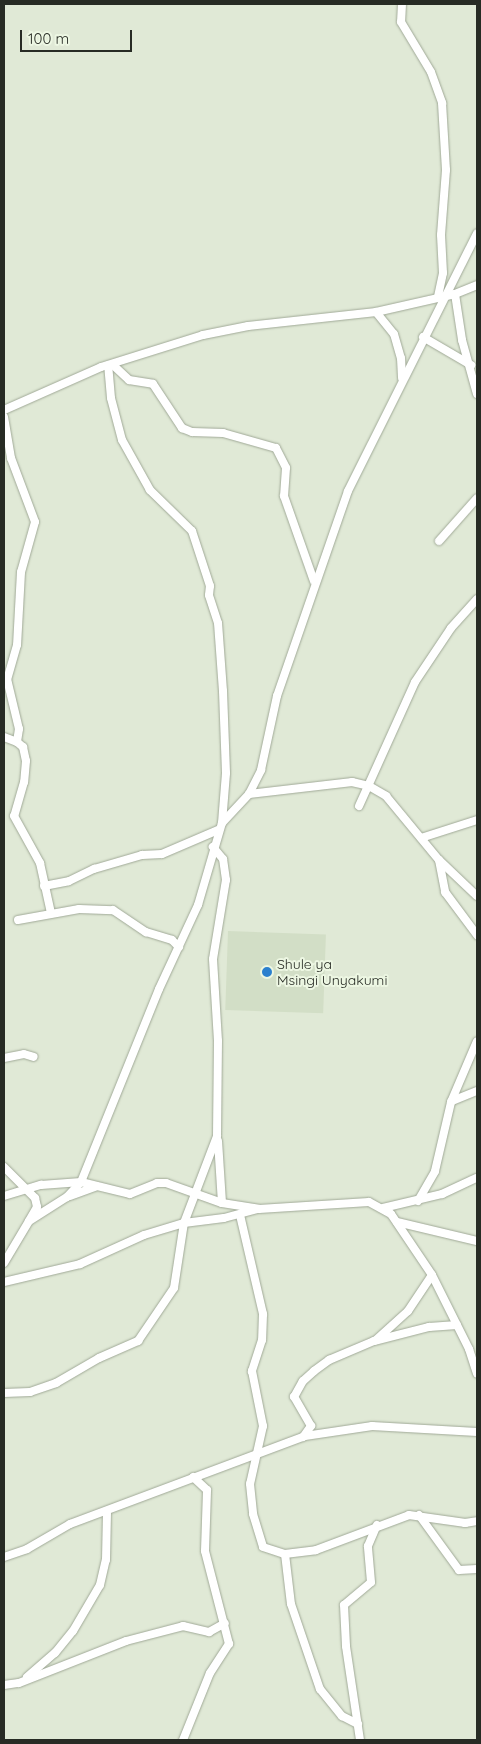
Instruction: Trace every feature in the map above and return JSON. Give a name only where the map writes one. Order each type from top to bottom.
[{"type":"street","points":[[402,4],[402,23],[432,72],[442,103],[446,170],[441,235],[444,273],[438,296]]},
{"type":"street","points":[[67,1197],[81,1182],[159,989],[198,905],[218,830],[248,794],[263,762],[272,713],[314,581],[348,491],[423,337],[452,295],[477,233]]},
{"type":"street","points":[[4,410],[110,365],[203,335],[248,326],[376,312],[438,296],[452,295],[477,285]]},
{"type":"street","points":[[452,295],[477,394]]},
{"type":"street","points":[[376,312],[387,322],[399,347],[402,379]]},
{"type":"street","points":[[423,337],[471,365]]},
{"type":"street","points":[[110,365],[129,380],[153,384],[182,428],[192,432],[223,433],[276,448],[286,468],[284,496],[314,581]]},
{"type":"street","points":[[110,365],[111,398],[122,440],[150,490],[192,531],[210,586],[209,594],[218,623],[224,691],[226,773],[222,823]]},
{"type":"street","points":[[4,417],[11,458],[35,522],[22,572],[16,645],[7,679],[18,729],[17,742]]},
{"type":"street","points":[[439,541],[477,498]]},
{"type":"street","points":[[358,806],[422,670],[459,617],[477,598]]},
{"type":"street","points":[[4,736],[23,747],[26,761],[24,782],[14,816],[38,858],[51,913]]},
{"type":"street","points":[[374,775],[386,796],[439,860],[477,896]]},
{"type":"street","points":[[248,794],[352,782],[368,786],[386,796]]},
{"type":"street","points":[[422,838],[477,820]]},
{"type":"street","points":[[44,886],[69,881],[94,868],[142,855],[154,856],[168,852],[218,830]]},
{"type":"street","points":[[213,847],[223,859],[226,880],[213,959],[218,1041],[217,1136],[222,1203]]},
{"type":"street","points":[[439,860],[445,892],[477,935]]},
{"type":"street","points":[[18,920],[79,909],[113,910],[146,932],[172,940],[179,947]]},
{"type":"street","points":[[418,1201],[435,1171],[451,1102],[477,1041]]},
{"type":"street","points":[[4,1058],[24,1054],[34,1057]]},
{"type":"street","points":[[451,1102],[477,1091]]},
{"type":"street","points":[[4,1392],[30,1392],[56,1383],[99,1358],[138,1341],[174,1288],[184,1223],[217,1136]]},
{"type":"street","points":[[4,1167],[36,1202],[29,1221],[4,1263]]},
{"type":"street","points":[[384,1208],[418,1201],[477,1178]]},
{"type":"street","points":[[4,1196],[41,1185],[81,1182],[94,1187],[130,1194],[157,1183],[166,1184],[222,1203],[259,1208],[336,1202],[369,1202],[384,1208],[397,1222],[432,1275],[457,1325],[477,1374]]},
{"type":"street","points":[[29,1221],[67,1197],[94,1187]]},
{"type":"street","points":[[4,1282],[80,1264],[144,1235],[184,1223],[240,1214],[259,1208]]},
{"type":"street","points":[[240,1214],[263,1314],[262,1340],[252,1371],[263,1426],[250,1484],[256,1528],[263,1547],[285,1554],[316,1550],[378,1524],[419,1515],[465,1523],[477,1521]]},
{"type":"street","points":[[397,1222],[477,1241]]},
{"type":"street","points":[[374,1341],[408,1310],[432,1275]]},
{"type":"street","points":[[303,1437],[311,1426],[295,1403],[299,1385],[329,1360],[374,1341],[429,1327],[457,1325]]},
{"type":"street","points":[[4,1557],[27,1549],[70,1524],[303,1437],[372,1426],[477,1432]]},
{"type":"street","points":[[183,1740],[210,1673],[229,1646],[225,1623],[205,1551],[207,1490],[193,1477]]},
{"type":"street","points":[[19,1683],[55,1653],[73,1631],[94,1595],[106,1560],[107,1511]]},
{"type":"street","points":[[419,1515],[459,1570],[477,1569]]},
{"type":"street","points":[[360,1740],[346,1646],[344,1605],[371,1582],[368,1546],[378,1524]]},
{"type":"street","points":[[285,1554],[291,1604],[320,1690],[338,1712],[358,1724]]},
{"type":"street","points":[[4,1685],[19,1683],[126,1642],[183,1626],[208,1632],[225,1623]]},
{"type":"shaded area","points":[[228,931],[326,934],[323,1013],[225,1010]]},
{"type":"place","name":"Shule ya Msingi Unyakumi","points":[[267,972]]}]
